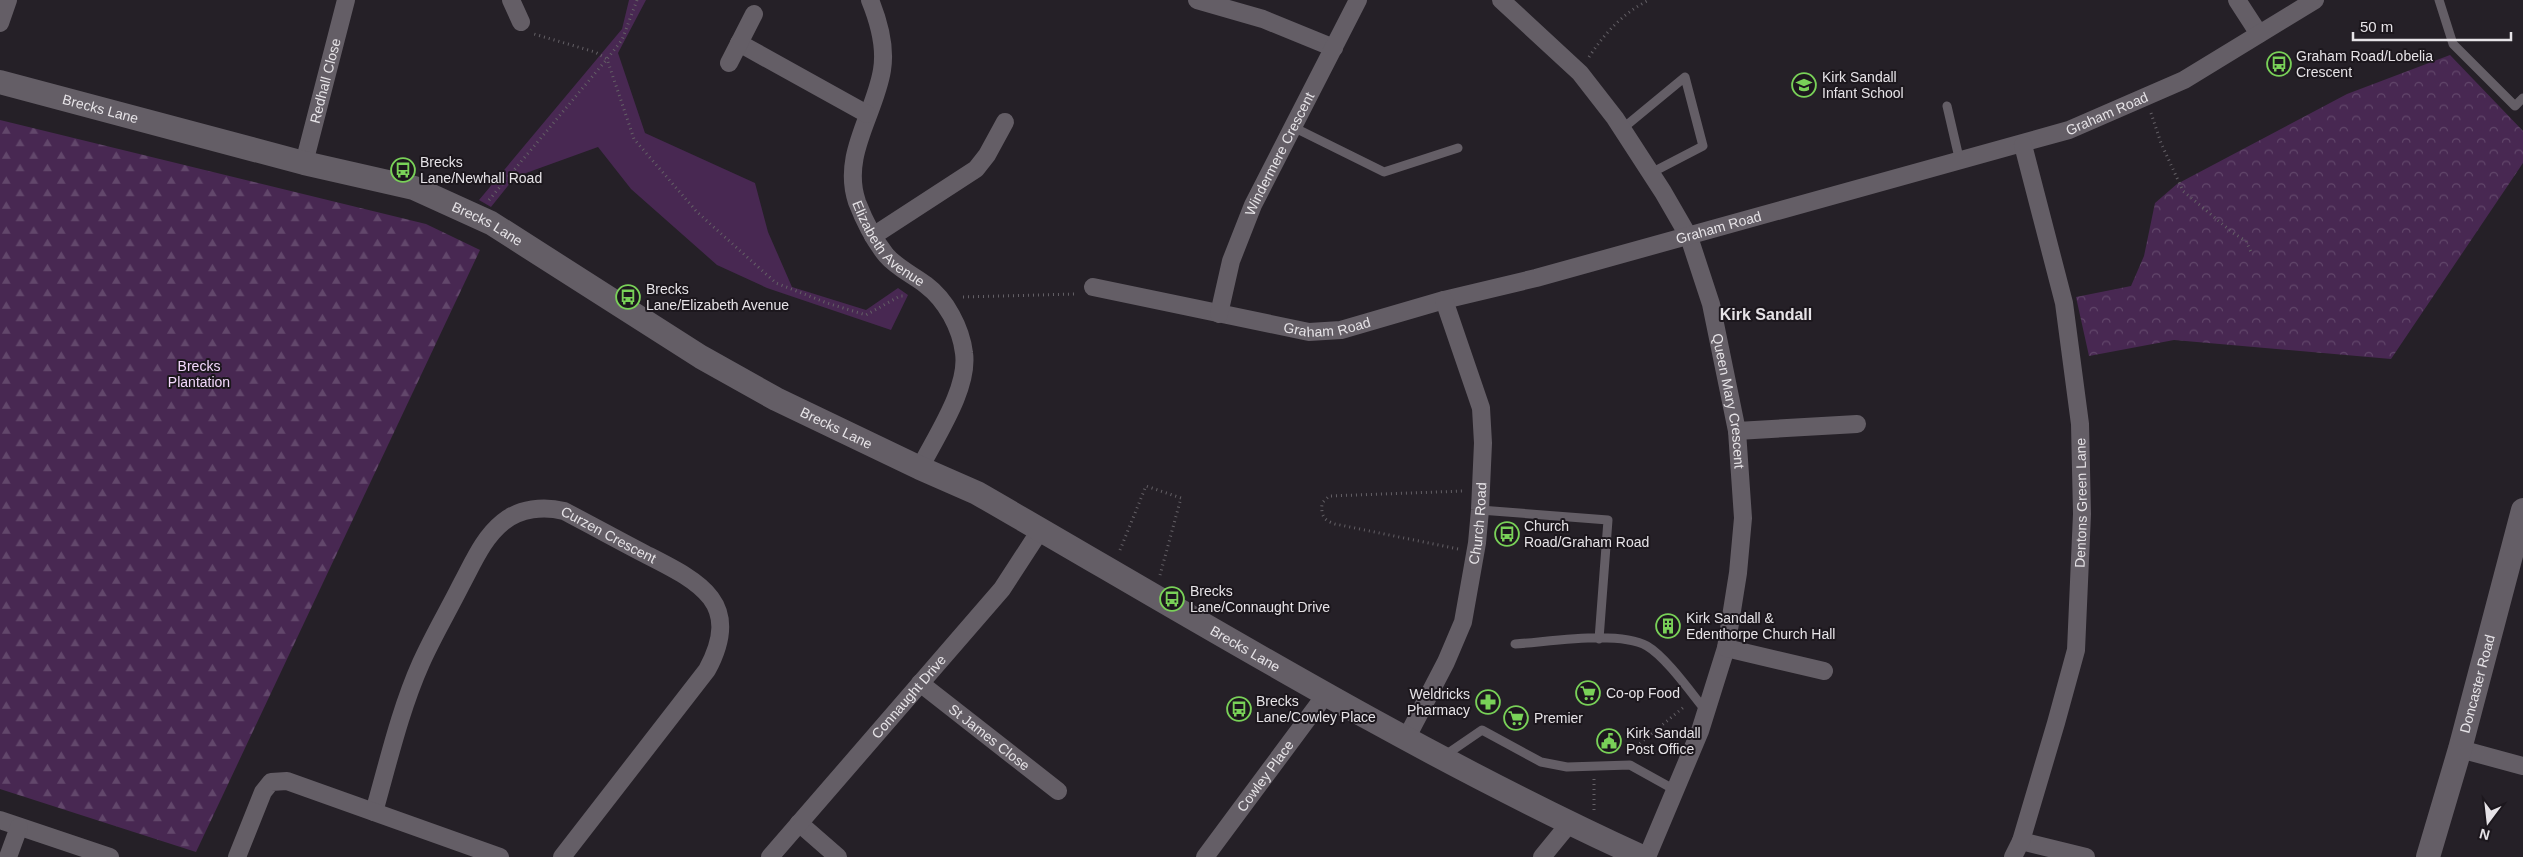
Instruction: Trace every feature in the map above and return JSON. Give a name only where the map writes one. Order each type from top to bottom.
[{"type":"street","points":[[0,23],[8,0]]},
{"type":"street","name":"Redhall Close","points":[[304,162],[346,0]]},
{"type":"street","points":[[512,0],[521,22]]},
{"type":"street","name":"Elizabeth Avenue","points":[[870,0],[880,23],[882,71],[855,150],[854,176],[857,201],[873,236],[887,256],[928,286],[947,308],[961,335],[965,354],[963,377],[920,468]]},
{"type":"street","points":[[1197,0],[1263,19],[1334,48]]},
{"type":"street","name":"Windermere Crescent","points":[[1219,314],[1231,261],[1253,205],[1358,0]]},
{"type":"street","name":"Queen Mary Crescent","points":[[1501,0],[1580,72],[1622,129],[1689,237],[1711,304],[1737,431],[1743,518],[1738,573],[1726,648],[1701,704],[1676,790],[1647,857]]},
{"type":"street","points":[[2237,0],[2258,34]]},
{"type":"street","name":"Graham Road","points":[[1093,287],[1309,332],[1341,330],[1444,300],[1536,278],[1689,237],[2023,145],[2069,130],[2184,80],[2315,0]]},
{"type":"street","points":[[729,63],[754,14]]},
{"type":"street","points":[[738,44],[867,114]]},
{"type":"street","name":"Brecks Lane","points":[[0,82],[304,162],[414,188],[477,216],[491,223],[709,362],[776,399],[920,468],[978,493],[1406,739],[1569,824],[1642,857]]},
{"type":"street","points":[[873,236],[976,169],[1005,122]]},
{"type":"street","name":"Dentons Green Lane","points":[[2013,857],[2021,841],[2076,650],[2082,514],[2080,424],[2064,303],[2023,145]]},
{"type":"street","name":"Church Road","points":[[1406,739],[1446,662],[1463,622],[1476,553],[1482,490],[1481,408],[1444,300]]},
{"type":"street","points":[[1737,431],[1858,424]]},
{"type":"street","name":"Curzen Crescent","points":[[374,812],[404,711],[421,664],[479,552],[492,532],[505,520],[521,512],[550,508],[564,511],[695,580],[712,599],[718,610],[720,640],[707,670],[562,857]]},
{"type":"street","name":"Doncaster Road","points":[[2428,857],[2460,748],[2523,510]]},
{"type":"street","name":"Connaught Drive","points":[[774,856],[1002,589],[1041,529]]},
{"type":"street","points":[[1726,648],[1824,671]]},
{"type":"street","name":"St James Close","points":[[920,683],[1058,790]]},
{"type":"street","name":"Cowley Place","points":[[1205,857],[1326,694]]},
{"type":"street","points":[[2460,748],[2523,766]]},
{"type":"street","points":[[237,857],[263,792],[271,782],[287,781],[500,857]]},
{"type":"street","points":[[0,820],[110,857]]},
{"type":"street","points":[[800,824],[838,857]]},
{"type":"street","points":[[1542,857],[1569,824]]},
{"type":"street","points":[[8,857],[19,827]]},
{"type":"street","points":[[2021,841],[2086,857]]},
{"type":"lane","points":[[2439,0],[2453,44],[2515,106],[2523,98]]},
{"type":"lane","points":[[1622,129],[1684,77],[1703,146],[1651,173]]},
{"type":"lane","points":[[1947,106],[1960,162]]},
{"type":"lane","points":[[1294,127],[1384,172],[1458,148]]},
{"type":"lane","points":[[1480,510],[1608,520],[1599,639]]},
{"type":"lane","points":[[1515,644],[1599,639],[1632,640],[1648,646],[1662,659],[1701,704]]},
{"type":"lane","points":[[1441,758],[1482,730],[1540,762],[1567,767],[1630,765],[1676,790]]},
{"type":"path","points":[[477,216],[622,40],[637,0]]},
{"type":"path","points":[[1580,72],[1600,40],[1628,10],[1649,0]]},
{"type":"path","points":[[521,22],[534,34],[594,52],[607,59],[634,140],[697,212],[776,283],[827,303],[866,315],[900,296],[1075,295],[1093,287]]},
{"type":"path","points":[[2144,98],[2153,118],[2160,143],[2183,191],[2233,233],[2246,241],[2251,252]]},
{"type":"path","points":[[1112,570],[1146,486],[1181,498],[1155,595]]},
{"type":"path","points":[[1476,553],[1334,524],[1326,521],[1322,514],[1322,503],[1329,496],[1482,490]]},
{"type":"path","points":[[1613,766],[1701,704]]},
{"type":"path","points":[[1593,835],[1595,766]]},
{"type":"green space","points":[[629,0],[646,0],[618,53],[645,133],[755,183],[768,232],[792,287],[866,310],[898,288],[908,295],[891,330],[767,288],[717,265],[631,189],[598,147],[515,177],[491,207],[479,200],[622,29]]},
{"type":"green space","points":[[2450,55],[2523,131],[2523,163],[2391,359],[2174,340],[2089,356],[2076,297],[2131,286],[2144,256],[2155,203],[2177,184],[2347,94]]},
{"type":"green space","name":"Brecks Plantation","points":[[0,120],[426,224],[480,250],[196,852],[0,789]]},
{"type":"place","name":"Graham Road/Lobelia Crescent","points":[[2279,64]]},
{"type":"place","name":"Kirk Sandall Infant School","points":[[1804,85]]},
{"type":"place","name":"Brecks Lane/Newhall Road","points":[[403,170]]},
{"type":"place","name":"Brecks Lane/Elizabeth Avenue","points":[[628,297]]},
{"type":"place","name":"Church Road/Graham Road","points":[[1507,534]]},
{"type":"place","name":"Brecks Lane/Connaught Drive","points":[[1172,599]]},
{"type":"place","name":"Kirk Sandall & Edenthorpe Church Hall","points":[[1668,626]]},
{"type":"place","name":"Co-op Food","points":[[1588,693]]},
{"type":"place","name":"Weldricks Pharmacy","points":[[1488,702]]},
{"type":"place","name":"Brecks Lane/Cowley Place","points":[[1239,709]]},
{"type":"place","name":"Premier","points":[[1516,718]]},
{"type":"place","name":"Kirk Sandall Post Office","points":[[1609,741]]},
{"type":"district","name":"Kirk Sandall","points":[[1766,314]]}]
